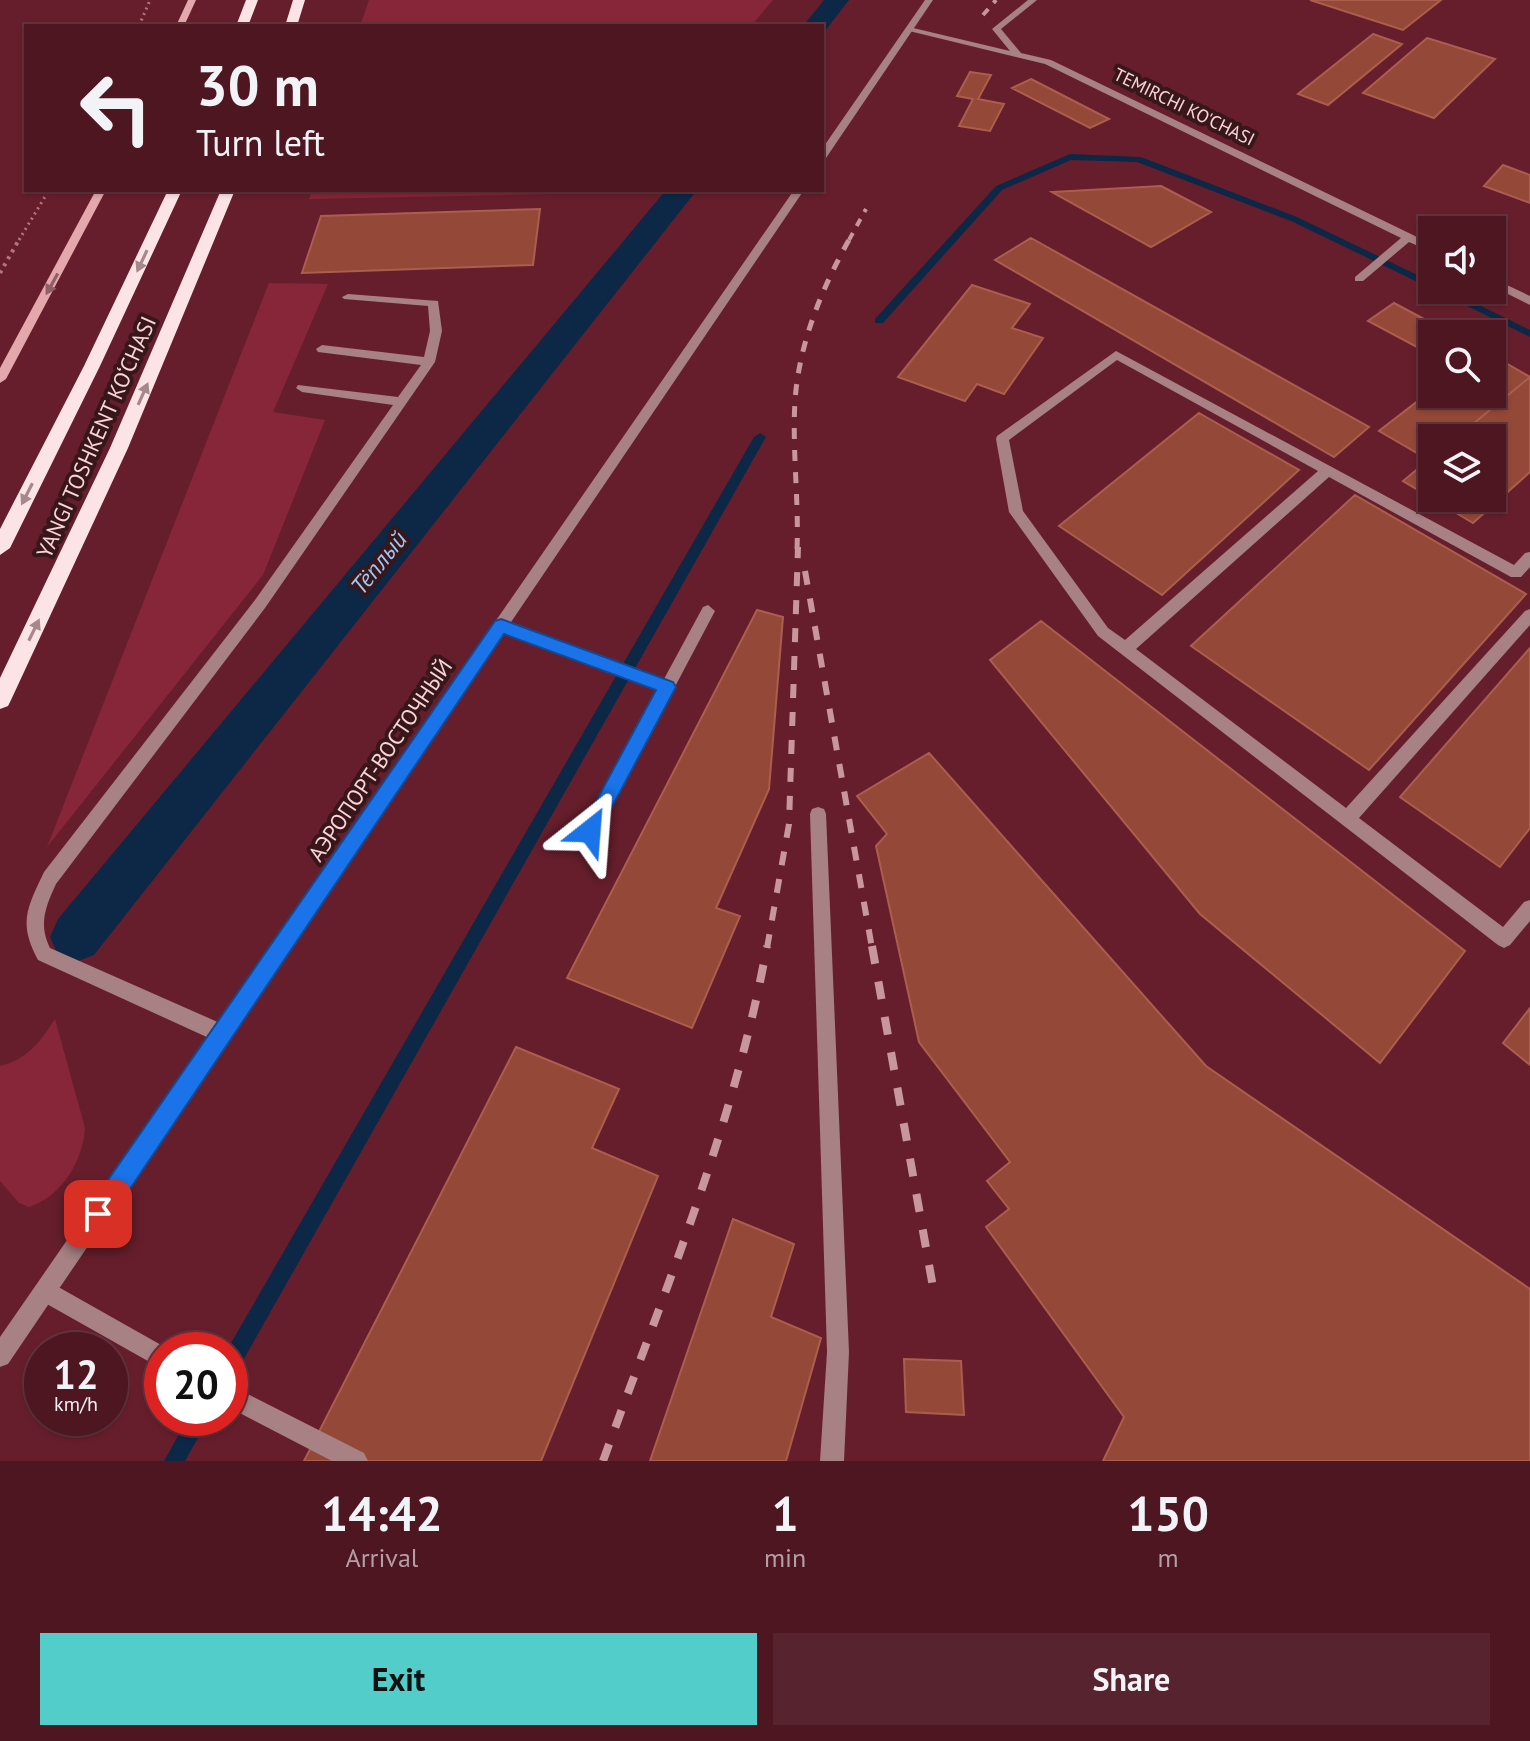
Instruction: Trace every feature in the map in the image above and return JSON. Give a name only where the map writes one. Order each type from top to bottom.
[{"type":"highway","points":[[243,24],[252,0]]},
{"type":"highway","points":[[292,24],[299,0]]},
{"type":"highway","name":"YANGI TOSHKENT KO‘CHASI","points":[[0,548],[92,366],[174,192]]},
{"type":"highway","name":"YANGI TOSHKENT KO‘CHASI","points":[[0,700],[79,539],[140,403],[227,192]]},
{"type":"main road","points":[[181,24],[192,0]]},
{"type":"main road","points":[[0,379],[100,192]]},
{"type":"street","points":[[824,153],[929,0]]},
{"type":"street","points":[[1017,53],[996,29],[1033,0]]},
{"type":"street","name":"TEMIRCHI KO'CHASI","points":[[909,30],[1017,53],[1075,74],[1418,242]]},
{"type":"street","name":"АЭРОПОРТ-ВОСТОЧНЫЙ","points":[[0,1356],[798,192]]},
{"type":"street","points":[[1359,279],[1409,237]]},
{"type":"street","points":[[1506,288],[1530,301]]},
{"type":"street","points":[[222,1034],[44,954],[35,939],[32,918],[50,878],[260,604],[429,362],[436,331],[434,303],[348,297]]},
{"type":"street","points":[[322,349],[429,362]]},
{"type":"street","points":[[1530,557],[1523,577],[1116,355],[1002,439],[1016,512],[1103,632],[1504,939],[1530,908]]},
{"type":"street","points":[[302,388],[403,402]]},
{"type":"street","points":[[1125,649],[1327,471]]},
{"type":"street","points":[[590,831],[708,611]]},
{"type":"street","points":[[1347,819],[1530,615]]},
{"type":"street","points":[[501,625],[667,687]]},
{"type":"street","points":[[818,814],[838,1352],[832,1461]]},
{"type":"street","points":[[46,1291],[144,1348]]},
{"type":"street","points":[[248,1405],[356,1461]]},
{"type":"path","points":[[140,24],[150,0]]},
{"type":"path","points":[[0,273],[48,192]]},
{"type":"shaded area","points":[[369,0],[773,0],[753,24],[361,24]]},
{"type":"shaded area","points":[[311,192],[606,192],[605,193],[309,199]]},
{"type":"shaded area","points":[[269,283],[328,284],[273,412],[325,420],[263,575],[47,847]]},
{"type":"shaded area","points":[[55,1019],[85,1128],[80,1153],[69,1176],[51,1195],[29,1207],[19,1203],[0,1181],[0,1066],[18,1059],[32,1048]]},
{"type":"building","points":[[1310,0],[1441,0],[1403,30]]},
{"type":"building","points":[[1373,34],[1402,44],[1328,105],[1298,94]]},
{"type":"building","points":[[1427,38],[1495,59],[1434,118],[1363,93]]},
{"type":"building","points":[[970,72],[991,75],[978,99],[1004,104],[990,131],[959,126],[973,99],[957,96]]},
{"type":"building","points":[[1031,79],[1109,119],[1090,128],[1012,88]]},
{"type":"building","points":[[1503,165],[1530,175],[1530,203],[1484,186]]},
{"type":"building","points":[[1161,186],[1211,212],[1151,247],[1052,192]]},
{"type":"building","points":[[540,209],[533,265],[302,273],[321,216]]},
{"type":"building","points":[[1031,238],[1369,427],[1334,457],[995,260]]},
{"type":"building","points":[[972,285],[1030,304],[1012,328],[1043,338],[1004,394],[977,384],[965,401],[898,377]]},
{"type":"building","points":[[1394,303],[1426,320],[1418,320],[1418,348],[1368,321]]},
{"type":"building","points":[[1506,363],[1530,377],[1506,397]]},
{"type":"building","points":[[1530,377],[1530,472],[1506,493],[1506,424],[1473,424],[1492,408],[1506,408],[1506,397]]},
{"type":"building","points":[[1418,401],[1418,408],[1492,408],[1473,424],[1418,424],[1418,454],[1379,431]]},
{"type":"building","points":[[1199,413],[1299,470],[1162,595],[1059,526]]},
{"type":"building","points":[[1418,469],[1418,490],[1403,481]]},
{"type":"building","points":[[1355,495],[1526,594],[1369,770],[1191,646]]},
{"type":"building","points":[[1455,512],[1485,512],[1473,523]]},
{"type":"building","points":[[757,610],[783,617],[769,789],[716,908],[740,916],[692,1028],[567,978]]},
{"type":"building","points":[[1041,621],[1465,951],[1380,1063],[1200,914],[990,660]]},
{"type":"building","points":[[1530,648],[1530,828],[1500,867],[1400,797]]},
{"type":"building","points":[[929,753],[1206,1066],[1530,1289],[1530,1461],[1103,1461],[1124,1417],[986,1227],[1009,1209],[987,1181],[1010,1162],[919,1042],[876,846],[887,834],[857,796]]},
{"type":"building","points":[[1530,1008],[1530,1065],[1503,1043]]},
{"type":"building","points":[[516,1047],[619,1089],[592,1148],[658,1176],[541,1461],[304,1461]]},
{"type":"building","points":[[733,1219],[794,1244],[771,1317],[821,1338],[786,1461],[650,1461]]},
{"type":"building","points":[[904,1359],[961,1361],[964,1415],[906,1412]]},
{"type":"waterway","name":"Тёплый","points":[[818,24],[837,0]]},
{"type":"waterway","points":[[879,321],[999,188],[1070,157],[1138,159],[1294,219],[1418,279]]},
{"type":"waterway","name":"Тёплый","points":[[76,937],[680,192]]},
{"type":"waterway","points":[[1469,304],[1530,334]]},
{"type":"waterway","points":[[248,1333],[760,437]]},
{"type":"waterway","points":[[174,1461],[189,1436]]},
{"type":"railway","points":[[983,15],[996,0]]},
{"type":"railway","points":[[849,240],[866,209]]},
{"type":"railway","points":[[797,549],[794,419],[797,379],[814,316],[850,238]]},
{"type":"railway","points":[[767,948],[789,824],[798,547]]},
{"type":"railway","points":[[805,571],[872,948]]},
{"type":"railway","points":[[603,1461],[717,1142],[753,1012],[767,946]]},
{"type":"railway","points":[[872,946],[933,1287]]},
{"type":"route","points":[[98,1214],[501,625],[667,687],[590,831]]}]
